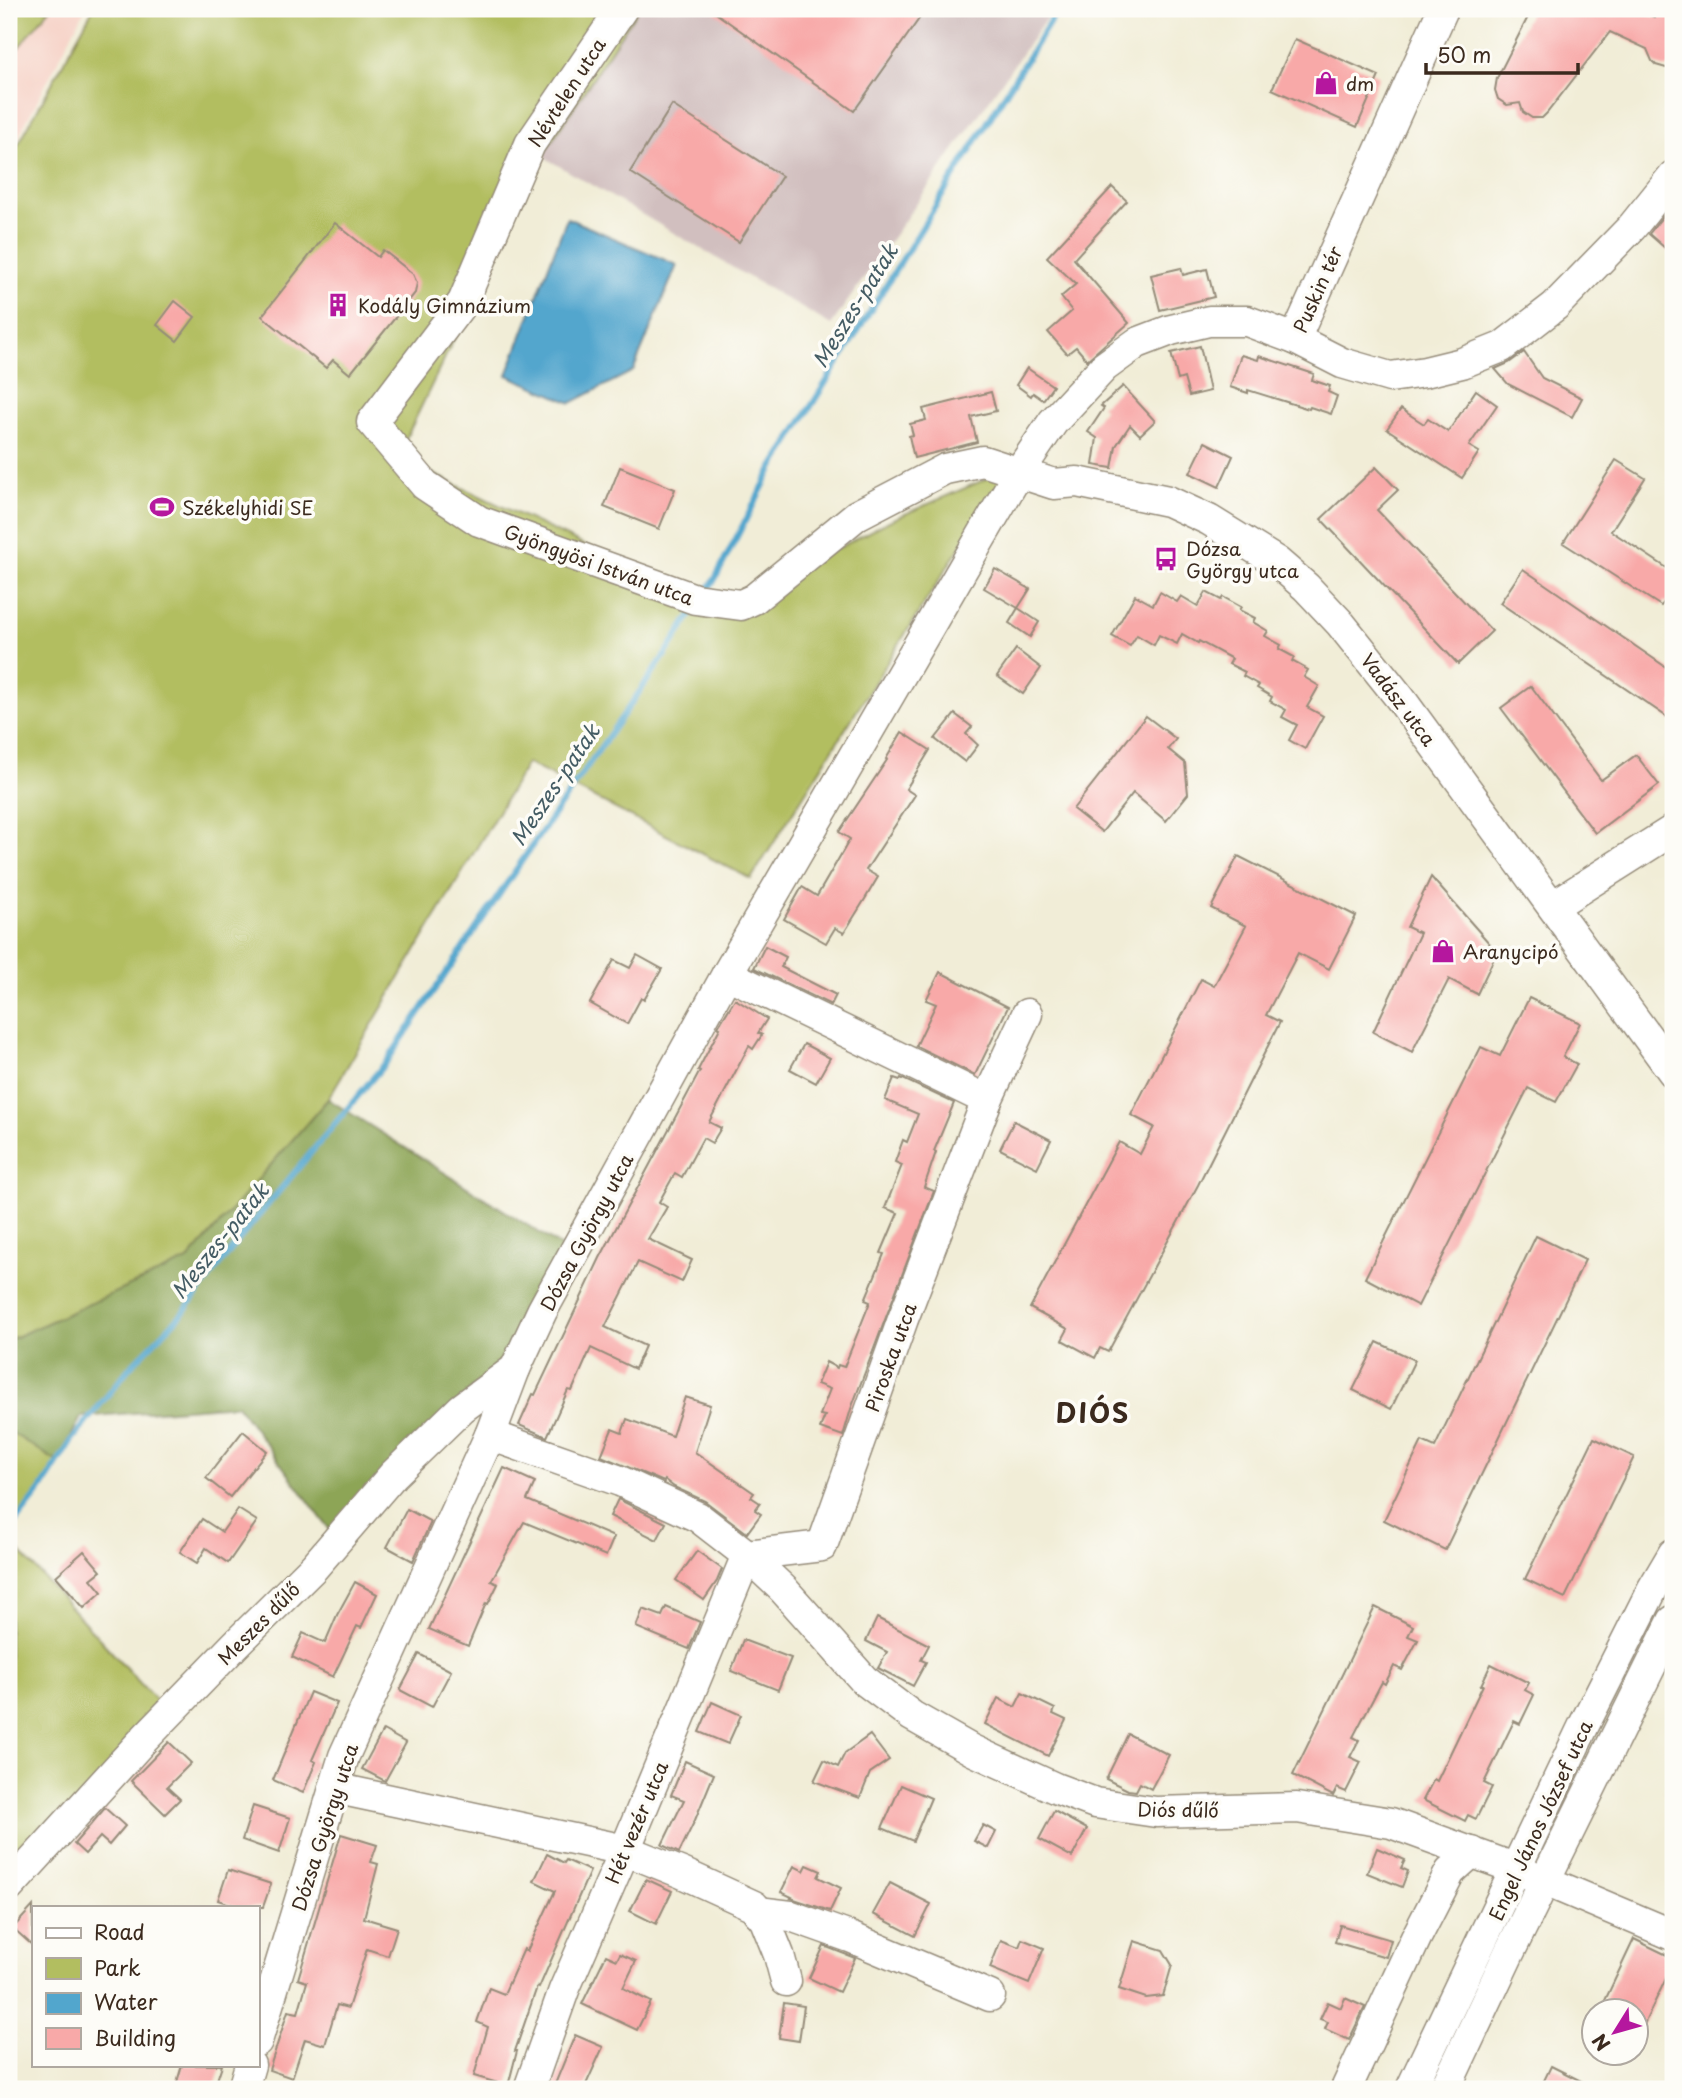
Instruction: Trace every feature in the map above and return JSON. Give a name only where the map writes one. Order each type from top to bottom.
[{"type":"street","name":"Névtelen utca","points":[[499,217],[530,144],[622,9]]},
{"type":"street","name":"Puskin tér","points":[[1443,9],[1294,339],[1342,363],[1390,377],[1462,363],[1502,346],[1555,306],[1632,227],[1673,176]]},
{"type":"street","name":"Gyöngyösi István utca","points":[[499,217],[463,302],[372,422],[425,485],[479,521],[703,601],[741,606],[754,599],[857,515],[946,470],[983,461],[1019,471]]},
{"type":"street","points":[[1019,471],[1053,422],[1104,367],[1137,343],[1171,330],[1209,321],[1247,321],[1294,339]]},
{"type":"street","name":"Vadász utca","points":[[1019,471],[1054,484],[1077,482],[1168,500],[1209,520],[1277,562],[1306,587],[1340,623],[1400,698],[1673,1072]]},
{"type":"street","name":"Dózsa György utca","points":[[259,2034],[344,1756],[490,1435],[515,1369],[542,1311],[727,974],[1019,471]]},
{"type":"street","points":[[1553,906],[1673,830]]},
{"type":"street","points":[[727,974],[987,1100],[1027,1014]]},
{"type":"street","name":"Piroska utca","points":[[747,1555],[822,1546],[903,1320],[987,1100]]},
{"type":"street","name":"Meszes dűlő","points":[[9,1887],[153,1728],[314,1567],[393,1475],[462,1408],[515,1369]]},
{"type":"street","points":[[490,1435],[620,1481],[698,1517],[747,1555]]},
{"type":"street","name":"Engel János József utca","points":[[1411,2089],[1584,1726],[1653,1588],[1673,1554]]},
{"type":"street","name":"Hét vezér utca","points":[[528,2089],[564,1990],[747,1555]]},
{"type":"street","name":"Diós dűlő","points":[[747,1555],[783,1589],[864,1680],[912,1716],[972,1750],[1055,1788],[1095,1802],[1156,1812],[1297,1808],[1391,1823],[1517,1868],[1673,1935]]},
{"type":"street","name":"Engel János József utca","points":[[1445,2089],[1673,1621]]},
{"type":"street","points":[[334,1788],[625,1850],[754,1906],[765,1920],[786,1982]]},
{"type":"street","points":[[1346,2089],[1416,1938],[1450,1872],[1472,1852]]},
{"type":"street","points":[[758,1912],[791,1916],[850,1937],[990,1996]]},
{"type":"street","points":[[243,2089],[250,2066]]},
{"type":"shaded area","points":[[9,9],[85,9],[9,155]]},
{"type":"shaded area","points":[[638,9],[1053,9],[831,325],[542,156]]},
{"type":"green space","points":[[9,9],[50,9],[9,59]]},
{"type":"green space","points":[[93,9],[638,9],[542,156],[397,457],[722,610],[889,521],[1009,469],[751,879],[527,763],[328,1099],[188,1260],[9,1340],[9,161]]},
{"type":"green space","points":[[328,1099],[565,1249],[506,1355],[330,1530],[237,1405],[81,1417],[58,1462],[9,1431],[9,1340],[188,1260]]},
{"type":"green space","points":[[9,1431],[58,1462],[9,1534]]},
{"type":"green space","points":[[9,1540],[161,1706],[9,1886]]},
{"type":"water","points":[[567,218],[677,265],[633,371],[571,403],[507,375]]},
{"type":"building","points":[[710,9],[926,9],[854,111]]},
{"type":"building","points":[[1532,9],[1637,9],[1654,17],[1658,9],[1673,9],[1673,66],[1666,68],[1656,65],[1647,49],[1610,32],[1547,113],[1542,118],[1532,118],[1523,112],[1520,103],[1507,105],[1498,99],[1495,90],[1497,78]]},
{"type":"building","name":"dm","points":[[1295,39],[1379,76],[1357,127],[1272,89]]},
{"type":"building","points":[[672,105],[782,176],[739,242],[630,172]]},
{"type":"building","points":[[1112,187],[1127,201],[1074,259],[1129,323],[1087,360],[1076,347],[1067,354],[1048,332],[1072,311],[1061,297],[1076,284],[1047,257]]},
{"type":"building","points":[[1663,216],[1673,225],[1673,255],[1649,234]]},
{"type":"building","name":"Kodály Gimnázium","points":[[335,223],[378,257],[383,250],[413,274],[417,283],[415,293],[350,374],[333,360],[326,368],[262,316]]},
{"type":"building","points":[[1181,268],[1183,275],[1207,269],[1214,297],[1160,310],[1151,275]]},
{"type":"building","points":[[175,301],[195,317],[177,341],[157,325]]},
{"type":"building","points":[[1200,346],[1210,391],[1189,396],[1184,378],[1178,380],[1171,353]]},
{"type":"building","points":[[1524,352],[1542,378],[1582,398],[1572,417],[1508,384],[1495,369]]},
{"type":"building","points":[[1241,355],[1258,360],[1259,356],[1314,374],[1312,380],[1330,386],[1328,392],[1337,396],[1331,414],[1230,387]]},
{"type":"building","points":[[1027,368],[1053,386],[1043,400],[1033,393],[1031,396],[1016,385]]},
{"type":"building","points":[[1123,386],[1155,421],[1140,435],[1130,425],[1116,446],[1112,468],[1093,465],[1097,438],[1088,432],[1104,408],[1101,406]]},
{"type":"building","points":[[1476,390],[1497,405],[1469,446],[1479,452],[1462,478],[1387,429],[1401,409],[1424,424],[1428,419],[1448,432]]},
{"type":"building","points":[[991,392],[996,411],[971,417],[977,442],[914,458],[909,436],[913,435],[910,424],[926,420],[923,409]]},
{"type":"building","points":[[1205,442],[1233,456],[1219,487],[1190,473]]},
{"type":"building","points":[[1616,460],[1645,478],[1611,531],[1673,572],[1673,606],[1665,601],[1661,606],[1563,543]]},
{"type":"building","points":[[620,467],[675,489],[659,529],[604,507]]},
{"type":"building","points":[[1376,467],[1398,490],[1377,510],[1492,631],[1458,664],[1321,519]]},
{"type":"building","points":[[995,569],[1030,589],[1018,608],[984,588]]},
{"type":"building","points":[[1523,569],[1673,672],[1673,721],[1500,603]]},
{"type":"building","points":[[1160,592],[1177,602],[1181,596],[1198,606],[1206,592],[1221,600],[1223,597],[1255,618],[1253,622],[1268,631],[1265,636],[1281,645],[1279,649],[1294,657],[1292,661],[1308,670],[1304,677],[1319,686],[1307,707],[1323,716],[1305,749],[1289,740],[1297,725],[1282,717],[1286,710],[1270,701],[1272,697],[1257,688],[1259,685],[1243,676],[1245,672],[1229,664],[1232,659],[1182,634],[1177,644],[1159,635],[1154,645],[1137,635],[1130,646],[1112,636],[1135,595],[1153,605]]},
{"type":"building","points":[[1018,608],[1039,622],[1030,637],[1009,623]]},
{"type":"building","points":[[1016,649],[1041,668],[1023,694],[997,676]]},
{"type":"building","points":[[1531,686],[1601,780],[1636,755],[1659,785],[1595,833],[1501,708]]},
{"type":"building","points":[[955,714],[972,727],[966,734],[978,745],[965,762],[935,739]]},
{"type":"building","points":[[1146,716],[1176,739],[1168,749],[1185,763],[1188,794],[1166,821],[1133,793],[1102,832],[1073,809]]},
{"type":"building","points":[[902,732],[930,750],[906,789],[915,795],[866,870],[878,877],[865,899],[844,933],[835,928],[826,943],[784,919],[802,887],[817,896],[850,839],[839,832],[887,760]]},
{"type":"building","points":[[1238,856],[1356,916],[1329,969],[1298,953],[1266,1015],[1280,1022],[1198,1185],[1108,1352],[1100,1348],[1095,1358],[1062,1340],[1068,1329],[1030,1308],[1119,1142],[1140,1154],[1154,1127],[1131,1115],[1201,979],[1214,986],[1246,926],[1211,908]]},
{"type":"building","points":[[1431,877],[1497,952],[1477,994],[1449,979],[1412,1052],[1373,1032],[1420,933],[1407,927]]},
{"type":"building","points":[[765,946],[786,957],[781,967],[836,995],[831,1005],[754,968]]},
{"type":"building","points":[[637,955],[662,969],[644,1000],[641,998],[627,1024],[590,1003],[614,960],[630,968]]},
{"type":"building","points":[[940,972],[1008,1007],[975,1075],[916,1046],[936,1004],[926,1000]]},
{"type":"building","points":[[1529,998],[1580,1023],[1563,1057],[1577,1064],[1556,1102],[1528,1088],[1418,1306],[1365,1278],[1481,1047],[1500,1056]]},
{"type":"building","points":[[735,999],[767,1019],[758,1033],[762,1035],[753,1049],[749,1046],[709,1122],[721,1128],[712,1143],[703,1138],[682,1177],[675,1173],[659,1202],[667,1207],[648,1239],[692,1260],[682,1282],[638,1262],[605,1327],[645,1346],[635,1369],[591,1348],[547,1437],[519,1425],[600,1258],[700,1071],[698,1070],[720,1028],[718,1027]]},
{"type":"building","points":[[804,1044],[830,1058],[816,1083],[790,1069]]},
{"type":"building","points":[[894,1078],[901,1078],[954,1103],[934,1151],[936,1152],[924,1187],[934,1191],[843,1436],[820,1428],[825,1416],[820,1415],[830,1389],[817,1384],[826,1362],[837,1368],[838,1365],[844,1367],[870,1302],[865,1300],[898,1213],[885,1208],[902,1165],[895,1162],[903,1140],[907,1142],[918,1114],[885,1100]]},
{"type":"building","points":[[1014,1121],[1051,1140],[1037,1168],[1000,1149]]},
{"type":"building","points":[[1536,1236],[1585,1260],[1445,1550],[1384,1520],[1422,1441],[1435,1447]]},
{"type":"building","points":[[1377,1342],[1415,1360],[1391,1409],[1353,1390]]},
{"type":"building","points":[[685,1397],[710,1405],[695,1452],[754,1493],[751,1497],[760,1503],[755,1510],[761,1514],[747,1533],[705,1501],[665,1480],[664,1482],[601,1456],[612,1429],[622,1433],[627,1419],[672,1436]]},
{"type":"building","points":[[243,1431],[267,1451],[230,1497],[206,1478]]},
{"type":"building","points":[[1594,1438],[1634,1457],[1565,1598],[1525,1579]]},
{"type":"building","points":[[504,1468],[535,1482],[527,1500],[614,1537],[606,1556],[524,1522],[491,1581],[498,1584],[488,1604],[486,1603],[468,1646],[429,1629]]},
{"type":"building","points":[[618,1499],[666,1523],[657,1540],[610,1516]]},
{"type":"building","points":[[238,1509],[257,1521],[228,1563],[206,1548],[197,1563],[180,1552],[202,1519],[222,1532]]},
{"type":"building","points":[[407,1509],[431,1522],[413,1561],[387,1547]]},
{"type":"building","points":[[84,1551],[101,1571],[91,1579],[102,1592],[84,1608],[56,1576]]},
{"type":"building","points":[[697,1551],[722,1569],[704,1600],[676,1580]]},
{"type":"building","points":[[355,1582],[377,1594],[361,1628],[357,1626],[333,1677],[292,1657],[303,1633],[325,1643]]},
{"type":"building","points":[[666,1607],[700,1622],[689,1649],[636,1627],[643,1609],[662,1616]]},
{"type":"building","points":[[1375,1607],[1413,1626],[1408,1636],[1418,1640],[1402,1670],[1394,1666],[1385,1684],[1382,1682],[1353,1737],[1359,1740],[1350,1757],[1361,1762],[1346,1792],[1337,1788],[1333,1796],[1293,1775]]},
{"type":"building","points":[[877,1618],[929,1645],[921,1660],[926,1662],[913,1686],[878,1668],[887,1652],[866,1641]]},
{"type":"building","points":[[743,1640],[791,1658],[778,1690],[731,1671]]},
{"type":"building","points":[[419,1654],[451,1671],[432,1707],[400,1690]]},
{"type":"building","points":[[1491,1664],[1529,1683],[1525,1690],[1534,1695],[1520,1724],[1514,1721],[1484,1783],[1492,1787],[1476,1819],[1468,1815],[1465,1821],[1423,1800],[1434,1779],[1437,1781]]},
{"type":"building","points":[[310,1692],[337,1703],[312,1760],[316,1762],[303,1793],[273,1780]]},
{"type":"building","points":[[1022,1693],[1055,1709],[1053,1714],[1066,1720],[1048,1756],[985,1724],[998,1698],[1015,1707]]},
{"type":"building","points":[[712,1702],[741,1715],[728,1744],[699,1732]]},
{"type":"building","points":[[383,1730],[406,1743],[385,1781],[362,1769]]},
{"type":"building","points":[[1128,1734],[1169,1755],[1151,1789],[1140,1783],[1136,1791],[1128,1790],[1106,1779]]},
{"type":"building","points":[[870,1735],[889,1760],[870,1773],[860,1798],[814,1781],[824,1760],[838,1767],[845,1753]]},
{"type":"building","points":[[169,1742],[191,1763],[167,1787],[180,1799],[165,1814],[131,1781]]},
{"type":"building","points":[[685,1761],[714,1774],[679,1853],[662,1845],[684,1800],[671,1795]]},
{"type":"building","points":[[901,1785],[931,1798],[913,1841],[882,1828]]},
{"type":"building","points":[[253,1806],[290,1818],[279,1853],[242,1840]]},
{"type":"building","points":[[105,1808],[125,1826],[109,1845],[100,1837],[85,1854],[74,1844]]},
{"type":"building","points":[[1054,1811],[1087,1829],[1072,1857],[1039,1839]]},
{"type":"building","points":[[983,1825],[996,1832],[988,1848],[974,1841]]},
{"type":"building","points":[[341,1834],[377,1845],[371,1862],[378,1864],[364,1918],[397,1928],[388,1956],[367,1949],[348,2008],[337,2005],[325,2045],[305,2039],[292,2078],[269,2070],[288,2011],[298,2013],[307,1982],[298,1979]]},
{"type":"building","points":[[1377,1848],[1405,1860],[1401,1868],[1408,1871],[1402,1887],[1367,1873]]},
{"type":"building","points":[[547,1854],[564,1863],[566,1860],[590,1871],[539,1988],[537,1987],[515,2051],[508,2086],[474,2076],[488,2027],[477,2022],[489,1988],[504,1994],[555,1891],[534,1881]]},
{"type":"building","points":[[807,1865],[821,1871],[818,1877],[841,1888],[830,1911],[781,1892],[794,1866],[804,1871]]},
{"type":"building","points":[[228,1870],[271,1884],[263,1907],[236,1906],[218,1900]]},
{"type":"building","points":[[646,1879],[672,1891],[656,1924],[630,1911]]},
{"type":"building","points":[[890,1883],[931,1904],[915,1936],[873,1914]]},
{"type":"building","points":[[32,1907],[32,1945],[13,1928]]},
{"type":"building","points":[[1340,1925],[1391,1940],[1386,1957],[1335,1942]]},
{"type":"building","points":[[1022,1939],[1044,1948],[1029,1984],[990,1968],[1001,1940],[1019,1947]]},
{"type":"building","points":[[1634,1939],[1673,1958],[1673,1964],[1650,2012],[1650,1996],[1607,1996]]},
{"type":"building","points":[[1134,1941],[1163,1950],[1172,1965],[1163,1996],[1146,1998],[1119,1989]]},
{"type":"building","points":[[824,1946],[855,1958],[839,1992],[809,1978]]},
{"type":"building","points":[[620,1954],[636,1961],[623,1988],[651,2002],[637,2030],[582,2004],[606,1955],[617,1960]]},
{"type":"building","points":[[1345,1998],[1365,2007],[1349,2040],[1325,2029],[1328,2022],[1320,2019],[1328,2002],[1341,2008]]},
{"type":"building","points":[[784,2003],[804,2006],[799,2041],[779,2038]]},
{"type":"building","points":[[575,2035],[603,2047],[584,2089],[553,2089]]},
{"type":"building","points":[[182,2066],[222,2066],[214,2089],[175,2089]]},
{"type":"building","points":[[1551,2066],[1597,2089],[1540,2089]]},
{"type":"waterway","name":"Meszes-patak","points":[[706,592],[772,469],[1058,9]]},
{"type":"waterway","name":"Meszes-patak","points":[[9,1530],[40,1491],[72,1440],[130,1367],[181,1315],[241,1237],[387,1061],[696,607]]},
{"type":"place","name":"dm","points":[[1326,83]]},
{"type":"place","name":"Kodály Gimnázium","points":[[338,305]]},
{"type":"place","name":"Székelyhidi SE","points":[[162,507]]},
{"type":"place","name":"Dózsa György utca","points":[[1166,559]]},
{"type":"place","name":"Aranycipó","points":[[1443,951]]},
{"type":"district","name":"DIÓS","points":[[1093,1412]]}]
